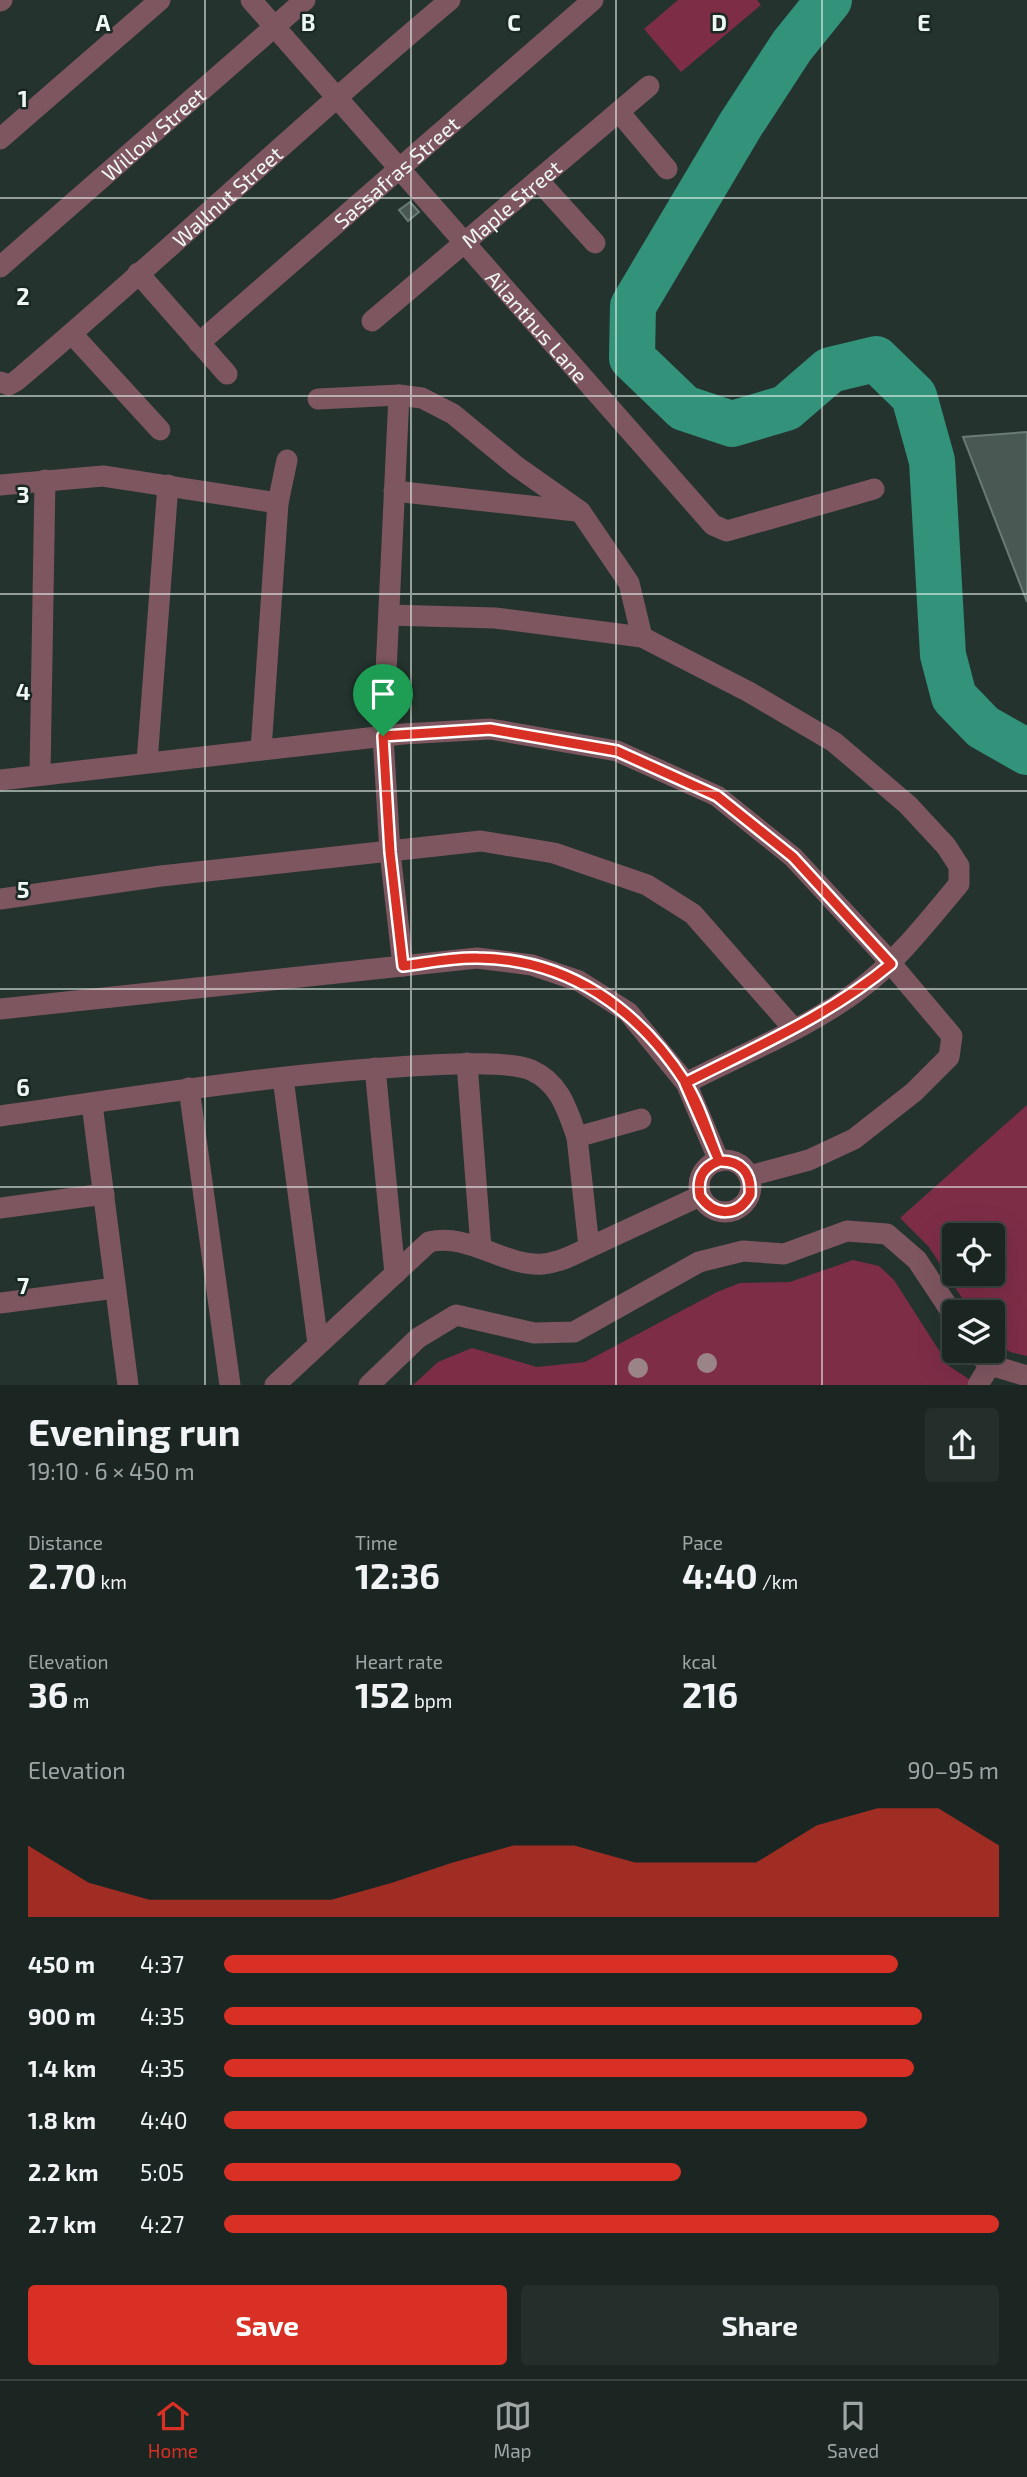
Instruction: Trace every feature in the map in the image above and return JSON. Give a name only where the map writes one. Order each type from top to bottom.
[{"type":"street","points":[[0,139],[160,0]]},
{"type":"street","name":"Ailanthus Lane","points":[[251,0],[713,525],[727,531],[874,489]]},
{"type":"street","name":"Willow Street","points":[[0,267],[305,0]]},
{"type":"street","name":"Wallnut Street","points":[[0,382],[9,385],[16,381],[72,334],[335,96],[450,0]]},
{"type":"street","name":"Sassafras Street","points":[[200,343],[593,0]]},
{"type":"street","name":"Maple Street","points":[[372,321],[649,86]]},
{"type":"street","points":[[619,112],[667,169]]},
{"type":"street","points":[[538,180],[595,243]]},
{"type":"street","points":[[138,273],[227,374]]},
{"type":"street","points":[[72,334],[160,430]]},
{"type":"street","points":[[399,395],[383,736],[390,852],[403,966]]},
{"type":"street","points":[[318,399],[399,395],[422,398],[453,415],[516,466],[580,511],[629,583],[642,638]]},
{"type":"street","points":[[261,750],[278,503],[287,460]]},
{"type":"street","points":[[0,485],[103,475],[278,503]]},
{"type":"street","points":[[40,774],[45,480]]},
{"type":"street","points":[[147,762],[168,485]]},
{"type":"street","points":[[394,491],[580,511]]},
{"type":"street","points":[[389,615],[495,618],[642,638],[749,692],[834,742],[908,805],[946,846],[958,866],[959,884],[891,964],[858,991],[794,1028],[685,1083]]},
{"type":"street","points":[[0,780],[383,736],[490,729],[617,751],[717,796],[793,857],[891,964],[952,1036],[949,1057],[914,1092],[854,1139],[808,1160],[749,1176]]},
{"type":"street","points":[[0,899],[161,876],[481,841],[554,853],[647,884],[693,914],[794,1028]]},
{"type":"street","points":[[0,1009],[477,958],[532,965],[579,981],[628,1012],[685,1083],[719,1161]]},
{"type":"street","points":[[467,1063],[481,1248]]},
{"type":"street","points":[[0,1115],[92,1104],[189,1088],[375,1068],[467,1063],[527,1068],[547,1078],[562,1097],[578,1136],[589,1247]]},
{"type":"street","points":[[375,1068],[395,1274]]},
{"type":"street","points":[[283,1077],[318,1344]]},
{"type":"street","points":[[189,1088],[230,1385]]},
{"type":"street","points":[[92,1104],[128,1385]]},
{"type":"street","points":[[578,1136],[641,1119]]},
{"type":"street","points":[[719,1161],[737,1163],[749,1176],[750,1195],[739,1208],[721,1212],[712,1209],[700,1196],[700,1178],[704,1170],[719,1161]]},
{"type":"street","points":[[0,1208],[104,1194]]},
{"type":"street","points":[[275,1385],[429,1242],[442,1239],[542,1264],[589,1247],[700,1196]]},
{"type":"street","points":[[369,1385],[418,1338],[456,1315],[534,1333],[574,1332],[699,1262],[743,1251],[784,1254],[846,1231],[887,1234],[917,1261],[943,1300]]},
{"type":"street","points":[[0,1303],[116,1288]]},
{"type":"street","points":[[978,1385],[981,1363]]},
{"type":"street","points":[[994,1363],[1027,1376]]},
{"type":"shaded area","points":[[678,0],[757,0],[761,5],[681,72],[644,29]]},
{"type":"shaded area","points":[[1027,1105],[1027,1356],[1005,1348],[1005,1300],[963,1300],[954,1286],[1005,1286],[1005,1223],[942,1223],[942,1267],[929,1247],[900,1218]]},
{"type":"shaded area","points":[[853,1260],[879,1266],[894,1280],[942,1355],[942,1363],[947,1363],[978,1385],[413,1385],[438,1362],[472,1348],[537,1367],[585,1362],[717,1292],[740,1283],[790,1282]]},
{"type":"building","points":[[410,202],[419,212],[408,221],[399,210]]},
{"type":"building","points":[[1027,432],[1027,602],[963,437]]},
{"type":"waterway","points":[[829,0],[792,46],[741,124],[633,306],[632,358],[684,408],[732,424],[786,408],[830,370],[876,359],[914,396],[932,461],[943,655],[954,697],[983,727],[1027,752]]},
{"type":"route","points":[[383,736],[390,852],[403,966],[477,958],[532,965],[579,981],[628,1012],[685,1083],[719,1161],[704,1170],[700,1178],[700,1196],[705,1204],[721,1212],[739,1208],[750,1195],[749,1176],[737,1163],[719,1161],[685,1083],[794,1028],[858,991],[891,964],[793,857],[717,796],[617,751],[490,729],[383,736]]}]
